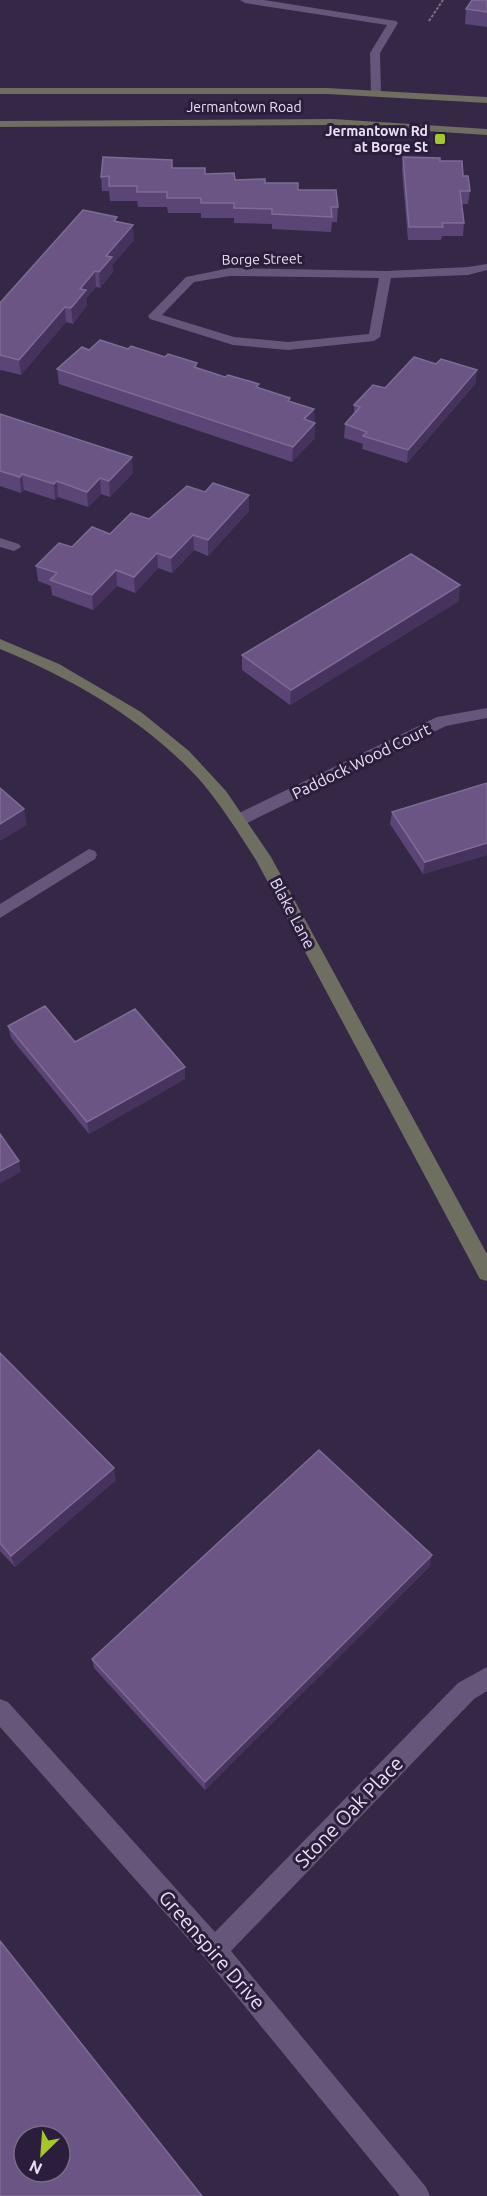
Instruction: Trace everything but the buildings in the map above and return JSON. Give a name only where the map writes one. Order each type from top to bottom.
[{"type":"main road","name":"Jermantown Road","points":[[0,91],[376,93],[487,100]]},
{"type":"main road","name":"Jermantown Road","points":[[0,124],[333,123],[487,132]]},
{"type":"main road","name":"Blake Lane","points":[[0,644],[72,676],[143,722],[204,775],[239,820],[263,857],[487,1273]]},
{"type":"street","points":[[245,0],[393,23],[375,53],[376,93]]},
{"type":"street","name":"Borge Street","points":[[386,275],[374,337],[288,345],[233,341],[154,316],[190,279],[230,272],[386,275],[468,271],[487,267]]},
{"type":"street","points":[[0,542],[14,547]]},
{"type":"street","name":"Paddock Wood Court","points":[[239,820],[442,721],[487,713]]},
{"type":"street","points":[[0,912],[89,855]]},
{"type":"street","name":"Stone Oak Place","points":[[215,1950],[466,1691],[487,1678]]},
{"type":"street","name":"Greenspire Drive","points":[[0,1710],[215,1950],[417,2196]]},
{"type":"place","name":"Jermantown Rd at Borge St","points":[[440,139]]}]
